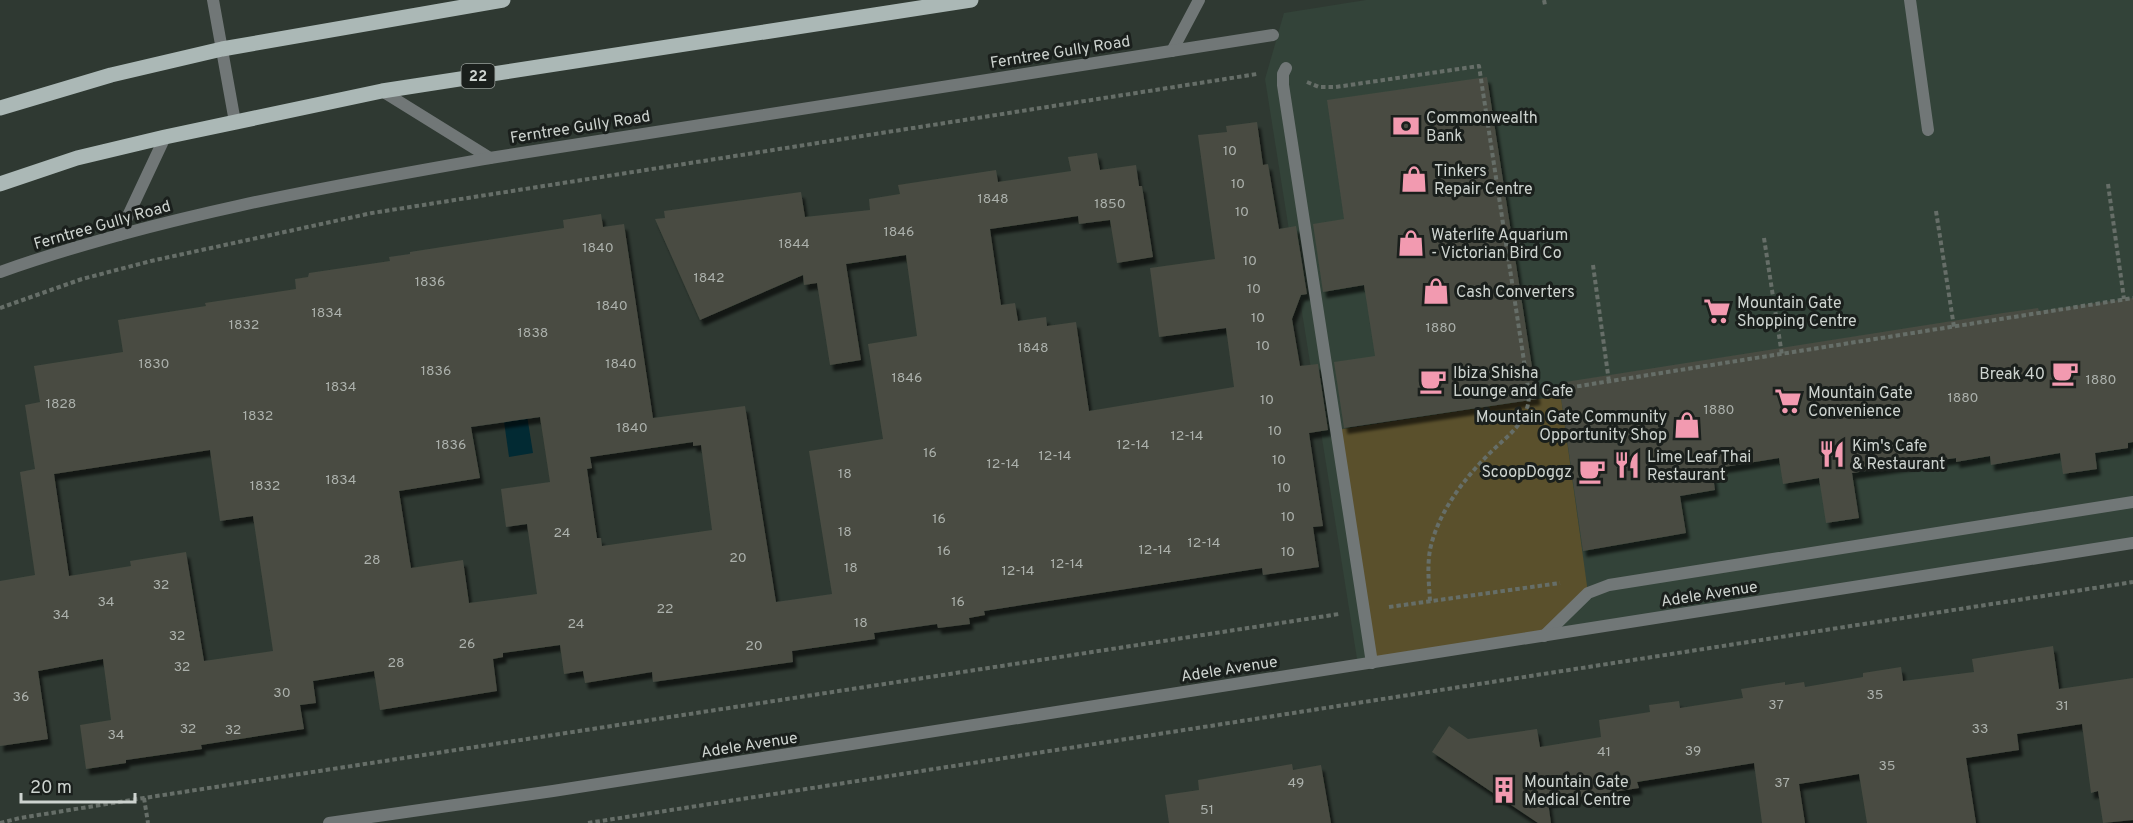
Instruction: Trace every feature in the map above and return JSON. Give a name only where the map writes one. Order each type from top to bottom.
[{"type":"main road","points":[[0,108],[111,75],[222,49],[503,0]]},
{"type":"main road","name":"22","points":[[0,184],[77,158],[382,91],[965,0]]},
{"type":"street","points":[[213,0],[235,122]]},
{"type":"street","points":[[1172,51],[1199,0]]},
{"type":"street","points":[[1910,0],[1928,130]]},
{"type":"street","name":"Ferntree Gully Road","points":[[0,272],[119,235],[276,198],[490,158],[1273,35]]},
{"type":"street","points":[[1286,68],[1283,79],[1284,96],[1372,663]]},
{"type":"street","points":[[382,91],[490,158]]},
{"type":"street","points":[[119,235],[165,137]]},
{"type":"street","points":[[1544,636],[1588,593],[1602,587],[2133,502]]},
{"type":"street","name":"Adele Avenue","points":[[329,823],[553,791],[2133,543]]},
{"type":"path","points":[[1298,78],[1319,87],[1336,87],[1479,66],[1529,394],[1527,415],[1469,476],[1445,510],[1431,548],[1428,571],[1430,601]]},
{"type":"path","points":[[0,308],[82,279],[151,261],[372,213],[1258,73]]},
{"type":"path","points":[[2108,184],[2124,299]]},
{"type":"path","points":[[1936,212],[1954,327]]},
{"type":"path","points":[[1764,238],[1782,355]]},
{"type":"path","points":[[1593,265],[1610,382]]},
{"type":"path","points":[[1529,394],[2133,298]]},
{"type":"path","points":[[1387,607],[1566,582],[1602,587]]},
{"type":"path","points":[[588,823],[2133,582]]},
{"type":"path","points":[[0,823],[144,798],[1346,614]]},
{"type":"path","points":[[144,798],[148,823]]},
{"type":"shaded area","name":"Mountain Gate Shopping Centre","points":[[1366,0],[2133,0],[2133,543],[1358,665],[1265,79],[1284,13]]},
{"type":"shaded area","points":[[1561,397],[1588,593],[1544,636],[1372,663],[1336,430]]},
{"type":"water","points":[[525,403],[533,453],[509,457],[502,407]]},
{"type":"building","points":[[1487,77],[1537,399],[1344,428],[1334,362],[1375,356],[1364,285],[1323,292],[1313,224],[1344,219],[1327,100]]},
{"type":"building","points":[[1257,122],[1263,165],[1268,164],[1279,229],[1296,226],[1307,294],[1301,295],[1292,319],[1300,366],[1318,364],[1328,430],[1309,433],[1323,526],[1313,527],[1319,567],[1263,575],[1262,568],[984,611],[985,615],[969,618],[970,624],[938,628],[937,624],[874,633],[875,639],[792,651],[793,662],[653,682],[652,672],[585,683],[583,671],[564,674],[560,645],[503,653],[503,657],[493,659],[497,691],[380,710],[374,671],[313,681],[316,703],[300,705],[304,729],[201,745],[202,749],[126,760],[126,763],[86,769],[80,725],[111,720],[103,659],[38,671],[48,739],[0,746],[0,581],[35,575],[20,472],[35,469],[25,405],[40,402],[34,366],[123,352],[118,320],[206,306],[205,303],[296,289],[295,279],[308,277],[309,273],[390,261],[389,257],[410,254],[410,252],[564,228],[563,220],[601,214],[603,227],[624,224],[653,418],[745,406],[776,602],[832,594],[809,451],[883,439],[868,344],[917,336],[906,255],[846,264],[861,360],[830,365],[817,283],[804,285],[803,275],[700,320],[655,219],[665,218],[664,211],[801,192],[805,217],[870,210],[869,199],[900,194],[898,185],[996,170],[998,182],[1071,171],[1068,157],[1097,153],[1100,170],[1136,165],[1139,186],[1142,186],[1153,257],[1117,263],[1110,220],[1079,224],[1078,216],[990,229],[1001,305],[1015,303],[1018,321],[1046,317],[1047,326],[1076,322],[1089,411],[1234,387],[1226,328],[1159,337],[1150,268],[1215,259],[1198,135],[1227,132],[1226,126]],"holes":[[[540,417],[550,482],[501,489],[506,527],[527,524],[537,594],[469,603],[463,560],[411,568],[399,491],[480,478],[471,427]],[[693,442],[693,446],[701,445],[712,530],[602,546],[601,538],[597,538],[587,469],[592,468],[590,457]],[[210,450],[220,521],[253,516],[273,651],[204,661],[186,552],[130,561],[131,566],[69,576],[54,474]]]},
{"type":"building","points":[[2133,298],[2133,442],[2128,443],[2128,448],[2095,453],[2097,469],[2063,474],[2060,453],[1991,465],[1990,456],[1956,462],[1956,458],[1852,473],[1859,518],[1826,523],[1819,478],[1783,484],[1779,458],[1712,469],[1715,490],[1680,496],[1686,533],[1583,551],[1559,383],[2003,313],[2038,308],[2039,311]]},
{"type":"building","points":[[2053,646],[2059,689],[2133,678],[2133,820],[2103,823],[2098,791],[2091,793],[2082,724],[2017,734],[2019,750],[1966,758],[1976,823],[1867,823],[1859,774],[1799,784],[1805,823],[1762,823],[1754,763],[1637,782],[1639,788],[1548,802],[1551,823],[1538,823],[1432,752],[1449,726],[1468,739],[1537,729],[1540,747],[1601,737],[1599,720],[1650,712],[1649,705],[1679,701],[1680,708],[1743,698],[1741,689],[1785,682],[1785,685],[1804,682],[1805,687],[1863,677],[1863,673],[1901,667],[1903,681],[1974,672],[1972,659]]},
{"type":"building","points":[[1292,764],[1293,770],[1321,765],[1331,823],[1169,823],[1165,795],[1199,790],[1198,780]]},
{"type":"place","name":"Commonwealth Bank","points":[[1406,126]]},
{"type":"place","name":"Tinkers Repair Centre","points":[[1414,179]]},
{"type":"place","name":"Waterlife Aquarium - Victorian Bird Co","points":[[1411,243]]},
{"type":"place","name":"Cash Converters","points":[[1436,291]]},
{"type":"place","name":"Mountain Gate Shopping Centre","points":[[1717,311]]},
{"type":"place","name":"Break 40","points":[[2065,373]]},
{"type":"place","name":"Ibiza Shisha Lounge and Cafe","points":[[1433,381]]},
{"type":"place","name":"Mountain Gate Convenience","points":[[1788,401]]},
{"type":"place","name":"Mountain Gate Community Opportunity Shop","points":[[1687,425]]},
{"type":"place","name":"Kim's Cafe & Restaurant","points":[[1832,454]]},
{"type":"place","name":"Lime Leaf Thai Restaurant","points":[[1627,465]]},
{"type":"place","name":"ScoopDoggz","points":[[1592,471]]},
{"type":"place","name":"Mountain Gate Medical Centre","points":[[1504,790]]}]
